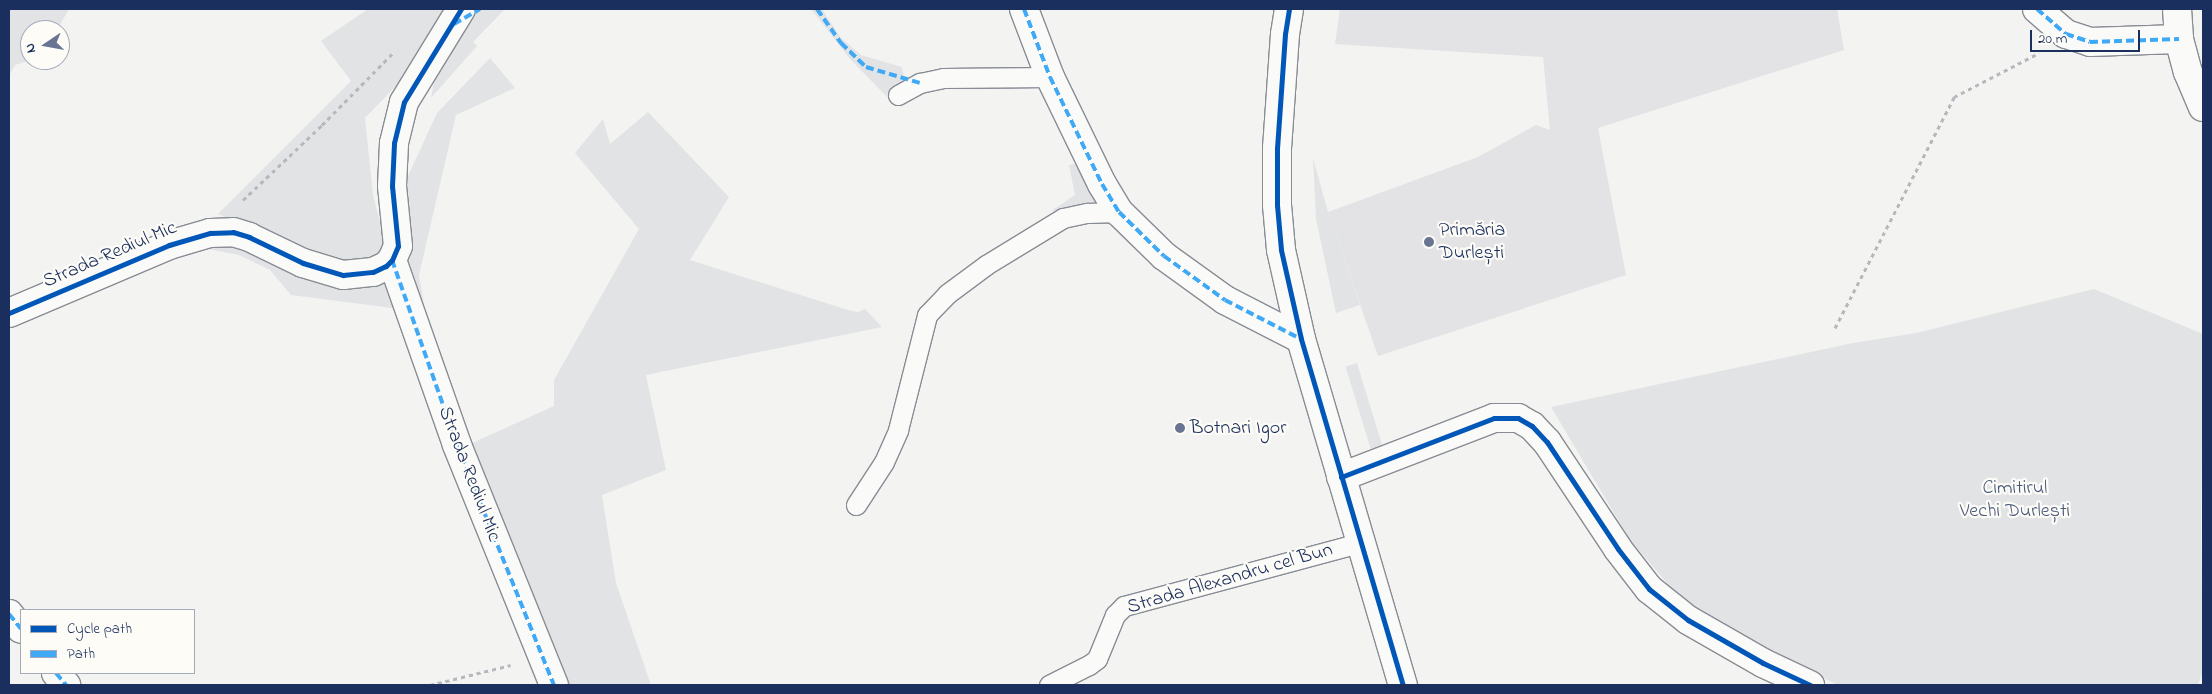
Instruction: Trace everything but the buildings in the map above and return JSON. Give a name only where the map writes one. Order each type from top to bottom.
[{"type":"street","points":[[392,260],[398,246],[392,186],[394,143],[404,102],[461,9]]},
{"type":"street","points":[[1024,9],[1050,77],[1102,184],[1119,212],[1164,256],[1225,300],[1301,339]]},
{"type":"street","name":"Strada Alexandru cel Bun","points":[[1289,9],[1280,96],[1278,205],[1282,250],[1301,339],[1402,685]]},
{"type":"street","points":[[2037,9],[2066,34],[2090,42],[2179,39]]},
{"type":"street","points":[[2177,9],[2179,39],[2188,72],[2203,107]]},
{"type":"street","name":"Strada Rediul Mic","points":[[9,314],[169,245],[210,233],[233,232],[249,237],[303,263],[343,275],[373,272],[386,266],[392,260],[457,446],[554,685]]},
{"type":"street","points":[[1341,477],[1494,418],[1518,418],[1532,426],[1547,442],[1618,549],[1649,588],[1688,620],[1763,663],[1810,685]]},
{"type":"street","points":[[9,614],[20,628]]},
{"type":"street","points":[[57,674],[66,685]]},
{"type":"lane","points":[[898,95],[920,83],[943,78],[1050,77]]},
{"type":"lane","points":[[856,505],[884,462],[898,430],[909,393],[919,342],[927,315],[947,294],[986,265],[1064,218],[1087,213],[1119,212]]},
{"type":"lane","name":"Strada Alexandru cel Bun","points":[[1049,685],[1089,666],[1097,659],[1116,615],[1124,606],[1359,543]]},
{"type":"path","points":[[1836,328],[1954,98],[2037,54],[2066,34]]},
{"type":"path","points":[[210,233],[396,50]]},
{"type":"path","points":[[430,685],[543,658]]},
{"type":"shaded area","points":[[1340,9],[1837,9],[1844,50],[1598,128],[1626,275],[1378,356],[1328,212],[1478,157],[1536,125],[1550,130],[1543,57],[1335,44]]},
{"type":"green space","points":[[9,9],[69,9],[63,20],[20,20],[20,63],[15,65],[9,76]]},
{"type":"green space","points":[[368,9],[452,9],[395,87],[365,118],[373,195],[386,246],[373,261],[343,265],[218,214],[351,81],[321,41]]},
{"type":"green space","points":[[471,9],[505,9],[473,42],[477,46],[431,98],[437,65]]},
{"type":"green space","points":[[811,9],[822,9],[841,38],[861,55],[902,67],[905,84],[888,98],[850,59]]},
{"type":"green space","points":[[490,58],[515,88],[456,115],[419,275],[427,322],[409,271],[408,176],[437,113]]},
{"type":"green space","points":[[648,112],[729,197],[690,260],[848,310],[858,312],[865,309],[882,327],[646,375],[666,470],[602,495],[616,583],[651,685],[567,685],[470,444],[554,406],[554,380],[639,229],[575,153],[603,119],[610,144]]},
{"type":"green space","points":[[1313,158],[1328,212],[1360,305],[1336,313],[1316,219]]},
{"type":"green space","points":[[1080,163],[1103,204],[1051,211],[1075,195],[1069,165]]},
{"type":"green space","points":[[233,242],[394,287],[400,309],[291,295],[270,270],[239,255],[202,248]]},
{"type":"green space","name":"Cimitirul Vechi Durlești","points":[[2094,289],[2203,334],[2201,526],[2203,671],[2198,685],[1838,685],[1743,638],[1685,604],[1630,540],[1551,407],[1853,343],[1916,333]]},
{"type":"green space","points":[[1357,363],[1382,445],[1371,449],[1346,367]]},
{"type":"marked path","points":[[454,24],[480,9]]},
{"type":"marked path","points":[[817,9],[841,43],[866,67],[920,83]]},
{"type":"marked path","points":[[1024,9],[1050,77],[1102,184],[1119,212],[1164,256],[1225,300],[1301,339]]},
{"type":"marked path","points":[[2037,9],[2066,34],[2090,42],[2179,39]]},
{"type":"marked path","points":[[392,260],[457,445],[554,685]]},
{"type":"marked path","points":[[9,614],[20,628]]},
{"type":"marked path","points":[[57,674],[66,685]]},
{"type":"cycle path","points":[[9,313],[169,245],[210,233],[233,232],[249,237],[303,263],[343,275],[373,272],[386,266],[392,260],[398,246],[392,186],[394,143],[404,102],[461,9]]},
{"type":"cycle path","points":[[1289,9],[1285,34],[1277,148],[1277,205],[1281,250],[1301,339],[1403,685]]},
{"type":"cycle path","points":[[1341,477],[1494,418],[1518,418],[1532,426],[1547,442],[1618,549],[1649,589],[1688,620],[1763,663],[1810,685]]},
{"type":"place","name":"Primăria Durlești","points":[[1429,242]]},
{"type":"place","name":"Botnari Igor","points":[[1180,428]]}]
